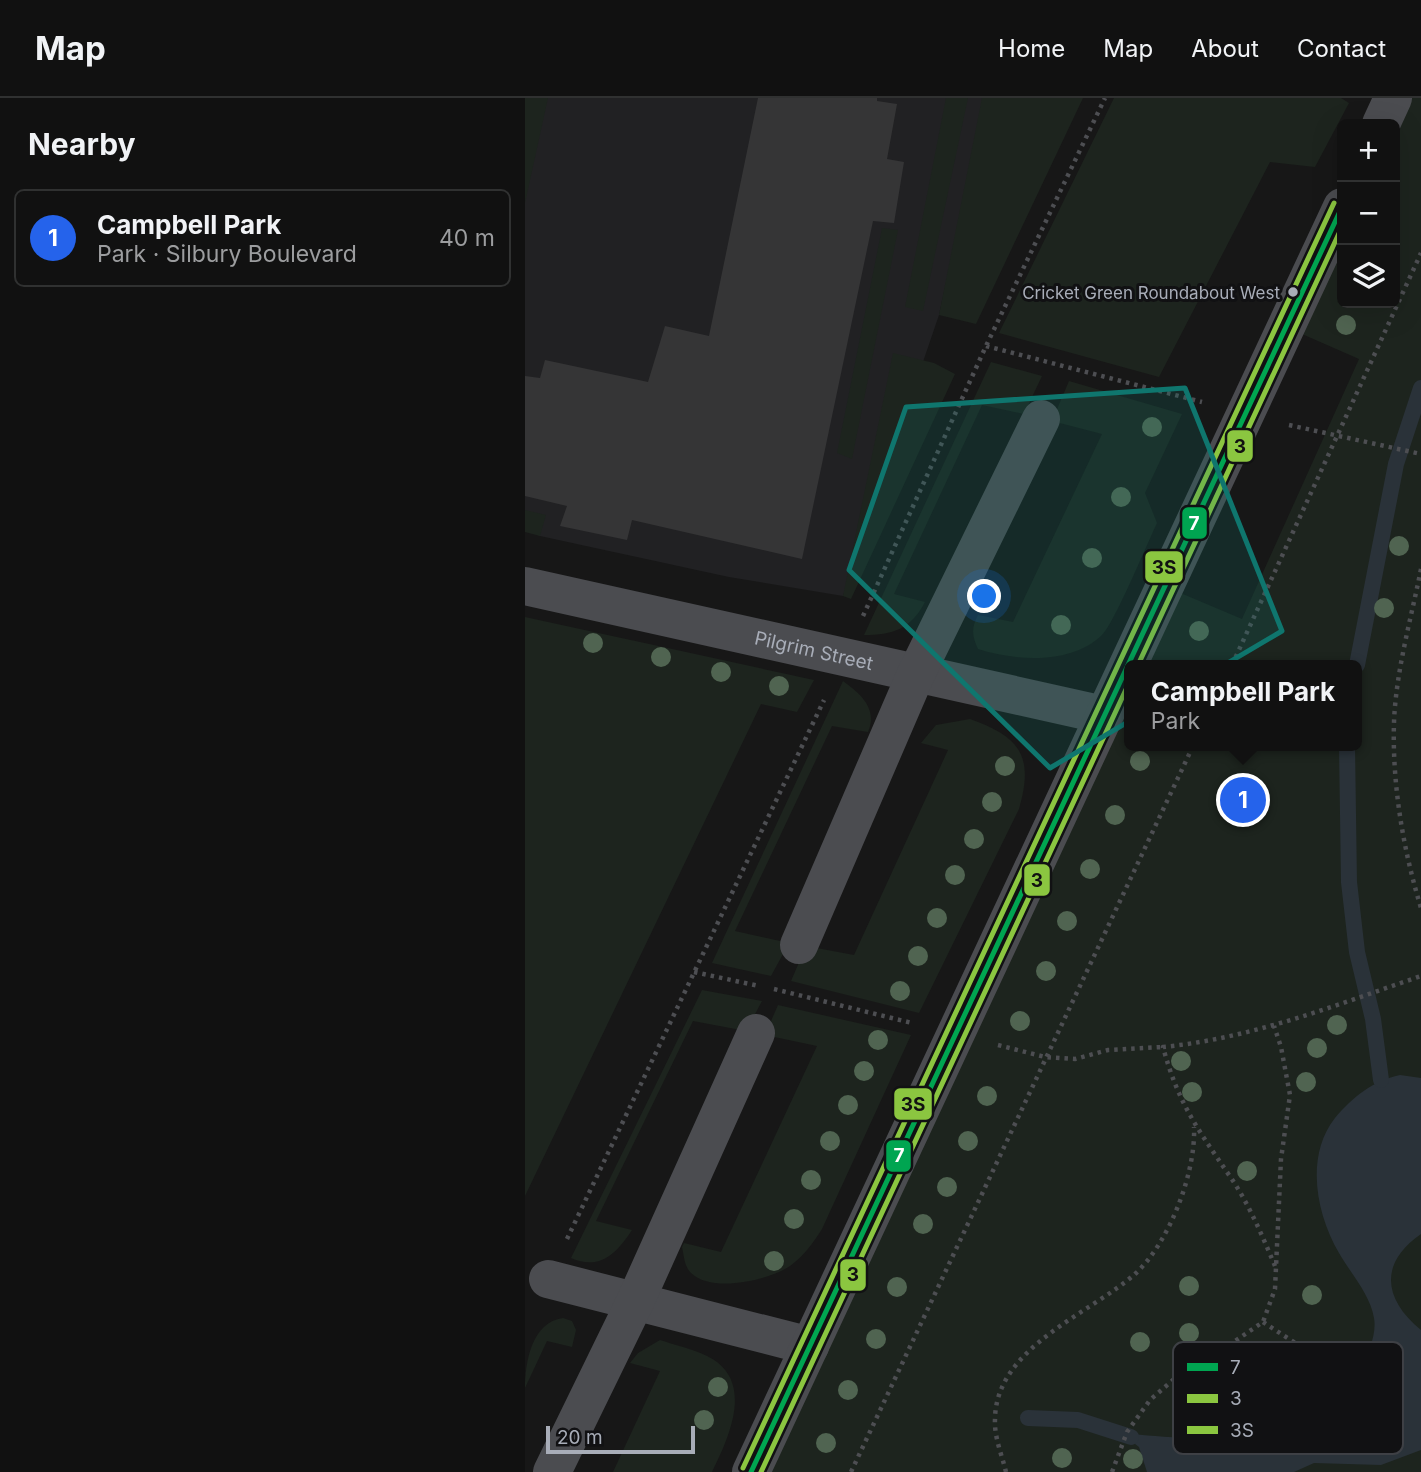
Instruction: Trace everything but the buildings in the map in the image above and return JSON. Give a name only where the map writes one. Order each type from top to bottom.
[{"type":"street","points":[[1383,119],[1393,98]]},
{"type":"street","points":[[1130,660],[1337,218]]},
{"type":"street","points":[[799,945],[916,674],[1041,419]]},
{"type":"street","name":"Pilgrim Street","points":[[525,586],[1104,715]]},
{"type":"street","points":[[751,1472],[1124,672]]},
{"type":"street","points":[[552,1472],[635,1302],[755,1033]]},
{"type":"street","points":[[548,1279],[810,1346]]},
{"type":"path","points":[[548,1279],[844,658],[986,346],[1105,98]]},
{"type":"path","points":[[1234,660],[1421,253]]},
{"type":"path","points":[[986,346],[1335,438],[1421,454]]},
{"type":"path","points":[[1421,569],[1401,668],[1394,720],[1394,765],[1410,873],[1421,908]]},
{"type":"path","points":[[851,1472],[1191,751]]},
{"type":"path","points":[[755,1033],[799,945]]},
{"type":"path","points":[[694,972],[955,1033],[1045,1057],[1075,1059],[1108,1050],[1206,1042],[1274,1026],[1421,976]]},
{"type":"path","points":[[1232,1342],[1263,1322],[1275,1289],[1281,1159],[1290,1095],[1282,1047],[1274,1026]]},
{"type":"path","points":[[1163,1047],[1182,1106],[1230,1176],[1276,1267]]},
{"type":"path","points":[[1006,1472],[995,1419],[1006,1383],[1035,1345],[1068,1320],[1105,1298],[1137,1272],[1153,1254],[1171,1220],[1185,1184],[1195,1139],[1194,1127]]},
{"type":"path","points":[[1263,1322],[1294,1342]]},
{"type":"path","points":[[1112,1472],[1126,1434],[1150,1400],[1173,1381]]},
{"type":"highlighted area","points":[[1185,388],[1282,631],[1050,768],[849,570],[906,407]]},
{"type":"shaded area","points":[[525,98],[987,98],[939,315],[843,596],[729,577],[540,536],[525,529]]},
{"type":"shaded area","points":[[525,98],[548,98],[525,203]]},
{"type":"shaded area","points":[[946,98],[968,98],[923,311],[905,307]]},
{"type":"shaded area","points":[[982,98],[1083,98],[976,324],[939,315]]},
{"type":"shaded area","points":[[1114,98],[1341,98],[1349,103],[1340,119],[1337,119],[1337,126],[1315,167],[1270,162],[1159,377],[999,333]]},
{"type":"shaded area","points":[[1393,98],[1421,98],[1421,1472],[751,1472],[1124,672],[1124,751],[1362,751],[1362,660],[1130,660],[1164,586],[1242,619],[1359,359],[1286,327],[1337,218],[1337,308],[1400,308],[1400,119],[1393,119]]},
{"type":"shaded area","points":[[882,228],[898,230],[852,459],[837,453]]},
{"type":"shaded area","points":[[893,353],[934,363],[955,374],[851,599],[843,596]]},
{"type":"shaded area","points":[[991,362],[1042,376],[1024,414],[982,405],[894,594],[925,602],[914,619],[900,629],[884,634],[864,635]]},
{"type":"shaded area","points":[[1069,381],[1182,414],[1145,493],[1157,523],[1114,616],[1102,635],[1089,645],[1075,652],[1043,658],[1009,656],[978,649],[973,632],[978,615],[1013,622],[1102,434],[1052,421]]},
{"type":"shaded area","points":[[525,510],[546,515],[540,536],[525,532]]},
{"type":"shaded area","points":[[525,617],[814,680],[797,712],[761,704],[525,1196]]},
{"type":"shaded area","points":[[843,681],[856,691],[869,709],[871,724],[868,732],[832,726],[735,931],[789,943],[771,976],[712,963]]},
{"type":"shaded area","points":[[970,719],[1001,733],[1019,751],[1024,762],[1023,791],[1019,809],[919,1013],[791,981],[806,946],[854,955],[948,750],[921,743],[936,725]]},
{"type":"shaded area","points":[[702,990],[762,1001],[746,1031],[693,1021],[596,1221],[632,1230],[607,1258],[591,1262],[571,1258]]},
{"type":"shaded area","points":[[778,1005],[911,1035],[822,1229],[808,1249],[790,1266],[754,1280],[725,1284],[700,1279],[691,1273],[686,1264],[682,1247],[684,1243],[721,1252],[817,1046],[765,1035]]},
{"type":"shaded area","points":[[1400,1075],[1421,1078],[1421,1234],[1407,1245],[1398,1257],[1391,1281],[1399,1306],[1421,1330],[1421,1450],[1381,1465],[1314,1463],[1294,1472],[1147,1472],[1139,1447],[1130,1440],[1133,1434],[1173,1437],[1173,1454],[1403,1454],[1403,1342],[1371,1342],[1374,1331],[1372,1309],[1331,1238],[1324,1221],[1317,1185],[1320,1150],[1335,1118],[1364,1091]]},
{"type":"shaded area","points":[[563,1318],[572,1321],[576,1330],[572,1347],[547,1341],[525,1388],[529,1355],[537,1335],[552,1321]]},
{"type":"shaded area","points":[[660,1340],[707,1356],[722,1366],[731,1379],[735,1394],[731,1426],[712,1472],[613,1472],[660,1371],[630,1363],[638,1353]]},
{"type":"waterway","points":[[1358,660],[1396,464],[1421,388]]},
{"type":"waterway","points":[[1347,751],[1349,882],[1357,952],[1373,1019],[1381,1080]]},
{"type":"waterway","points":[[1028,1418],[1078,1420],[1131,1437]]},
{"type":"transit line","name":"3S","points":[[743,1468],[1334,203]]},
{"type":"transit line","name":"7","points":[[1130,660],[1337,218]]},
{"type":"transit line","name":"3","points":[[1140,660],[1337,238]]},
{"type":"transit line","name":"7","points":[[751,1472],[1124,674]]},
{"type":"transit line","name":"3","points":[[761,1472],[1124,694]]},
{"type":"place","name":"Cricket Green Roundabout West","points":[[1293,292]]},
{"type":"place","name":"Campbell Park","points":[[1243,800]]}]
